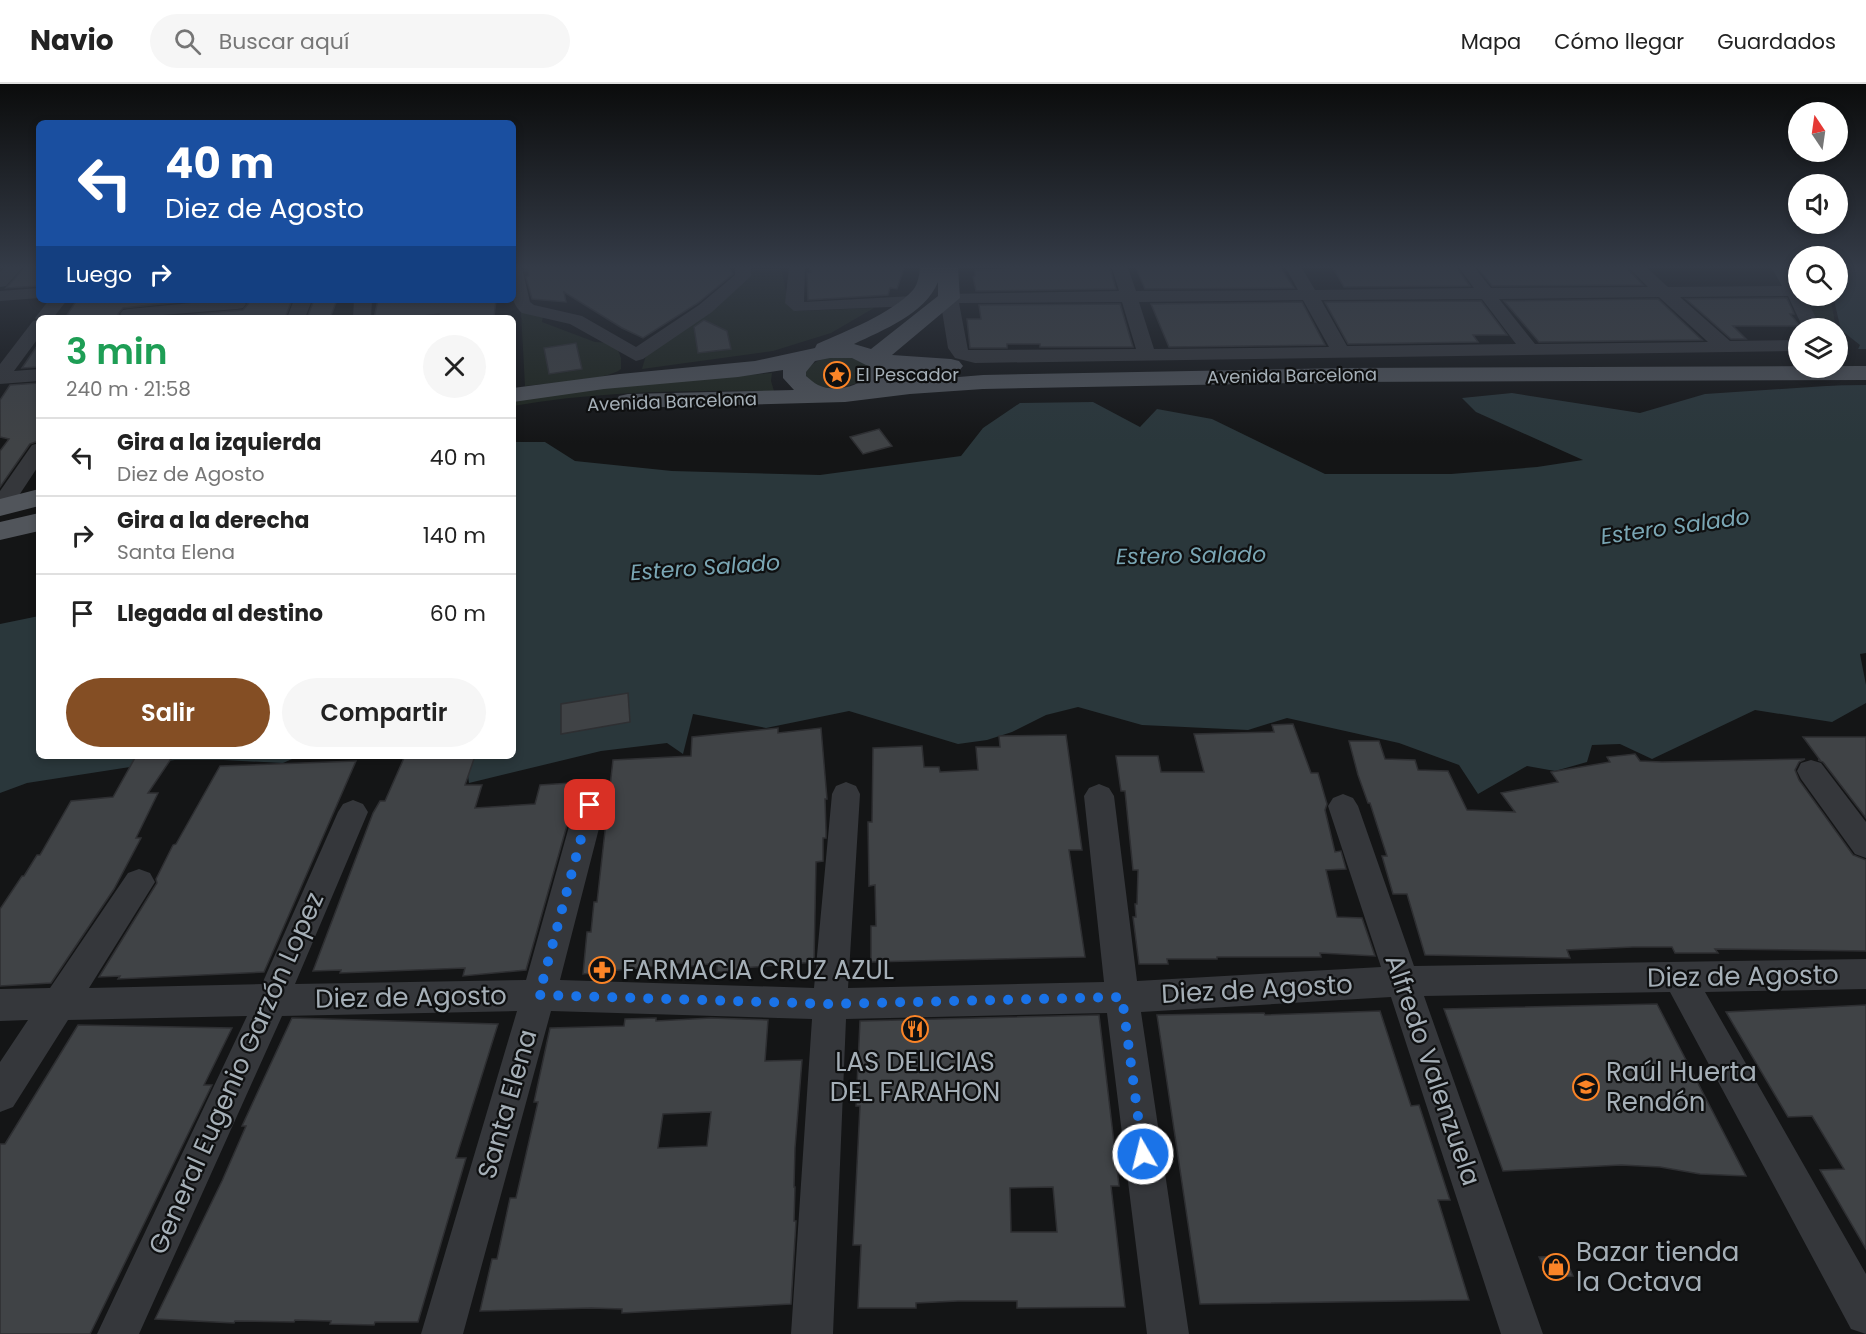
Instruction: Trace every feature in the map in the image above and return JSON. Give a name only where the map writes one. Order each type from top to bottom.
[{"type":"main road","points":[[876,326],[810,356],[794,371],[795,378],[808,390],[839,395],[858,392],[877,382],[881,375],[881,368],[876,360],[906,326]]},
{"type":"main road","points":[[924,326],[929,343],[945,361],[957,357]]},
{"type":"main road","name":"Avenida Barcelona","points":[[516,395],[633,379],[772,365],[840,350],[853,351],[876,360],[957,357],[1730,359]]},
{"type":"main road","points":[[1730,359],[1788,357]]},
{"type":"main road","points":[[1848,357],[1866,358]]},
{"type":"main road","points":[[1730,359],[1866,374]]},
{"type":"main road","name":"Avenida Barcelona","points":[[516,414],[628,401],[839,395],[983,382],[1342,375],[1730,359]]},
{"type":"main road","points":[[0,512],[36,498]]},
{"type":"main road","points":[[0,512],[36,521]]},
{"type":"street","points":[[587,326],[636,355]]},
{"type":"street","points":[[633,379],[636,355],[678,326]]},
{"type":"street","points":[[953,326],[957,357],[962,354],[975,357],[1529,349],[1730,359],[1788,348]]},
{"type":"street","points":[[1138,326],[1146,353]]},
{"type":"street","points":[[1327,326],[1341,352]]},
{"type":"street","points":[[1511,326],[1529,349]]},
{"type":"street","points":[[1698,326],[1730,359]]},
{"type":"street","points":[[0,377],[36,329]]},
{"type":"street","points":[[0,377],[36,375]]},
{"type":"street","points":[[0,512],[36,454]]},
{"type":"street","points":[[1811,771],[1866,845]]},
{"type":"street","points":[[812,1334],[830,1004],[846,794]]},
{"type":"street","points":[[1099,796],[1122,997],[1168,1334]]},
{"type":"street","name":"Santa Elena","points":[[442,1334],[539,995],[590,805]]},
{"type":"street","name":"Alfredo Valenzuela","points":[[1343,806],[1522,1334]]},
{"type":"street","name":"General Eugenio Garzón Lopez","points":[[118,1334],[272,999],[353,812]]},
{"type":"street","points":[[0,1094],[139,882]]},
{"type":"street","name":"Diez de Agosto","points":[[0,1005],[539,995],[830,1004],[1122,997],[1404,981],[1866,974]]},
{"type":"street","points":[[1679,977],[1866,1314]]},
{"type":"shaded area","points":[[522,326],[553,326],[595,342],[610,343],[618,350],[621,358],[621,369],[603,376],[525,386]]},
{"type":"shaded area","points":[[687,326],[842,326],[831,333],[773,351],[642,369],[646,355]]},
{"type":"shaded area","points":[[848,356],[865,362],[869,367],[866,379],[832,389],[816,386],[809,381],[805,373],[814,363],[829,358]]},
{"type":"shaded area","points":[[772,373],[771,381],[774,391],[643,392],[578,397],[516,406],[516,397],[589,388]]},
{"type":"water","name":"Estero Salado","points":[[1848,326],[1866,326],[1866,653],[1860,654],[1866,685],[1866,703],[1832,722],[1755,710],[1652,759],[1620,744],[1592,745],[1587,762],[1555,771],[1527,766],[1478,794],[1459,765],[1399,743],[1287,718],[1248,730],[1142,725],[1078,707],[1046,715],[1012,732],[987,740],[958,744],[849,711],[766,728],[693,714],[683,754],[667,743],[601,751],[469,783],[465,759],[516,759],[516,442],[545,442],[575,461],[672,471],[820,475],[961,456],[983,428],[1020,403],[1093,402],[1140,427],[1157,409],[1212,419],[1325,474],[1451,474],[1537,467],[1583,460],[1476,412],[1462,398],[1512,393],[1640,413],[1705,394],[1841,385],[1844,378],[1848,378],[1848,370],[1860,345],[1848,336]]},
{"type":"water","points":[[36,617],[36,759],[292,759],[283,763],[175,760],[27,783],[0,793],[0,624]]},
{"type":"pier","points":[[1855,349],[1866,349],[1866,385],[1782,386],[1840,382],[1842,378],[1848,378],[1848,364]]},
{"type":"building","points":[[619,326],[661,326],[643,338]]},
{"type":"building","points":[[717,326],[727,331],[731,349],[698,353],[694,327]]},
{"type":"building","points":[[968,326],[1127,326],[1133,347],[1040,347],[1040,344],[1007,344],[1007,348],[970,348]]},
{"type":"building","points":[[1160,326],[1315,326],[1325,345],[1169,347]]},
{"type":"building","points":[[1338,326],[1500,326],[1507,335],[1473,335],[1478,342],[1348,344]]},
{"type":"building","points":[[1526,326],[1687,326],[1702,340],[1539,342]]},
{"type":"building","points":[[1717,326],[1733,326],[1746,339],[1731,339]]},
{"type":"building","points":[[576,343],[582,369],[549,374],[544,348]]},
{"type":"building","points":[[36,347],[36,367],[22,368]]},
{"type":"building","points":[[36,383],[36,442],[30,444],[0,487],[0,451],[9,439],[0,437],[0,400],[10,385]]},
{"type":"building","points":[[879,429],[892,446],[863,454],[850,437]]},
{"type":"building","points":[[628,693],[630,722],[561,734],[561,704]]},
{"type":"building","points":[[1293,724],[1311,773],[1318,773],[1327,804],[1325,810],[1335,852],[1341,851],[1346,869],[1326,870],[1337,917],[1362,918],[1375,956],[1320,953],[1321,957],[1217,957],[1217,959],[1167,959],[1168,964],[1139,964],[1133,917],[1136,917],[1138,870],[1133,870],[1125,791],[1121,791],[1116,756],[1158,756],[1161,772],[1204,772],[1194,734],[1274,732],[1272,725]]},
{"type":"building","points":[[778,728],[778,733],[821,728],[827,799],[825,799],[826,838],[823,838],[823,861],[816,862],[814,962],[717,972],[717,963],[684,967],[684,963],[583,974],[587,932],[591,932],[594,902],[597,902],[613,760],[691,756],[692,737]]},
{"type":"building","points":[[1066,735],[1082,850],[1069,850],[1085,957],[871,962],[871,926],[876,926],[875,885],[869,886],[868,822],[872,822],[873,748],[922,746],[924,767],[939,767],[940,772],[978,770],[976,747],[1000,747],[999,736]]},
{"type":"building","points":[[1803,737],[1866,737],[1866,818],[1823,762],[1818,760],[1820,760]]},
{"type":"building","points":[[1349,741],[1379,741],[1385,759],[1415,760],[1418,770],[1448,771],[1467,810],[1515,812],[1501,793],[1558,782],[1551,772],[1610,762],[1607,757],[1635,754],[1640,761],[1662,762],[1805,759],[1799,762],[1795,770],[1799,780],[1853,855],[1866,860],[1866,951],[1715,949],[1718,953],[1675,953],[1672,947],[1633,947],[1567,950],[1570,958],[1425,955],[1407,894],[1393,894],[1382,856],[1387,856],[1370,803],[1368,803],[1358,775]]},
{"type":"building","points":[[134,759],[171,759],[148,793],[158,793],[136,838],[141,838],[114,889],[51,983],[0,986],[0,909],[37,855],[40,855],[71,801],[113,797]]},
{"type":"building","points":[[404,759],[474,759],[465,785],[482,785],[475,808],[535,804],[540,785],[586,782],[583,793],[573,804],[526,970],[463,976],[465,968],[340,973],[341,970],[313,971],[373,813],[380,801],[385,801]]},
{"type":"building","points":[[356,761],[264,972],[118,979],[120,976],[99,977],[157,883],[156,879],[173,845],[176,844],[220,766]]},
{"type":"building","name":"Raúl Huerta Rendón","points":[[1657,1004],[1746,1176],[1700,1174],[1660,1167],[1621,1165],[1503,1171],[1444,1009]]},
{"type":"building","points":[[1866,1005],[1866,1249],[1820,1170],[1844,1169],[1812,1116],[1788,1117],[1726,1012]]},
{"type":"building","points":[[1380,1011],[1411,1106],[1419,1105],[1450,1200],[1438,1200],[1469,1300],[1200,1304],[1157,1015],[1264,1013],[1265,1015]]},
{"type":"building","points":[[1099,1015],[1119,1186],[1111,1186],[1125,1307],[1017,1308],[1017,1301],[958,1301],[916,1303],[916,1308],[858,1308],[861,1245],[853,1245],[860,1106],[856,1106],[860,1021]],"holes":[[[1053,1187],[1057,1232],[1011,1232],[1010,1188]]]},
{"type":"building","points":[[292,1018],[498,1024],[456,1158],[466,1158],[418,1322],[375,1322],[374,1325],[295,1320],[294,1322],[235,1321],[234,1323],[155,1319],[222,1181],[246,1126],[242,1126]]},
{"type":"building","points":[[625,1019],[768,1020],[765,1061],[802,1060],[795,1148],[794,1221],[796,1221],[791,1304],[622,1313],[622,1309],[591,1308],[480,1311],[492,1259],[497,1259],[510,1198],[516,1198],[538,1102],[534,1102],[550,1028],[624,1026]],"holes":[[[711,1112],[707,1146],[658,1148],[663,1114]]]},
{"type":"building","points":[[78,1025],[232,1028],[204,1085],[212,1085],[90,1334],[0,1334],[0,1144],[5,1144]]},
{"type":"building","name":"Bazar tienda la Octava","points":[[1564,1256],[1573,1276],[1548,1277],[1539,1257]]},
{"type":"place","name":"El Pescador","points":[[837,375]]},
{"type":"place","name":"FARMACIA CRUZ AZUL","points":[[602,970]]},
{"type":"place","name":"LAS DELICIAS DEL FARAHON","points":[[915,1029]]},
{"type":"place","name":"Raúl Huerta Rendón","points":[[1586,1087]]},
{"type":"place","name":"Bazar tienda la Octava","points":[[1556,1267]]},
{"type":"route","points":[[590,805],[539,995],[830,1004],[1122,997],[1143,1154]]}]
